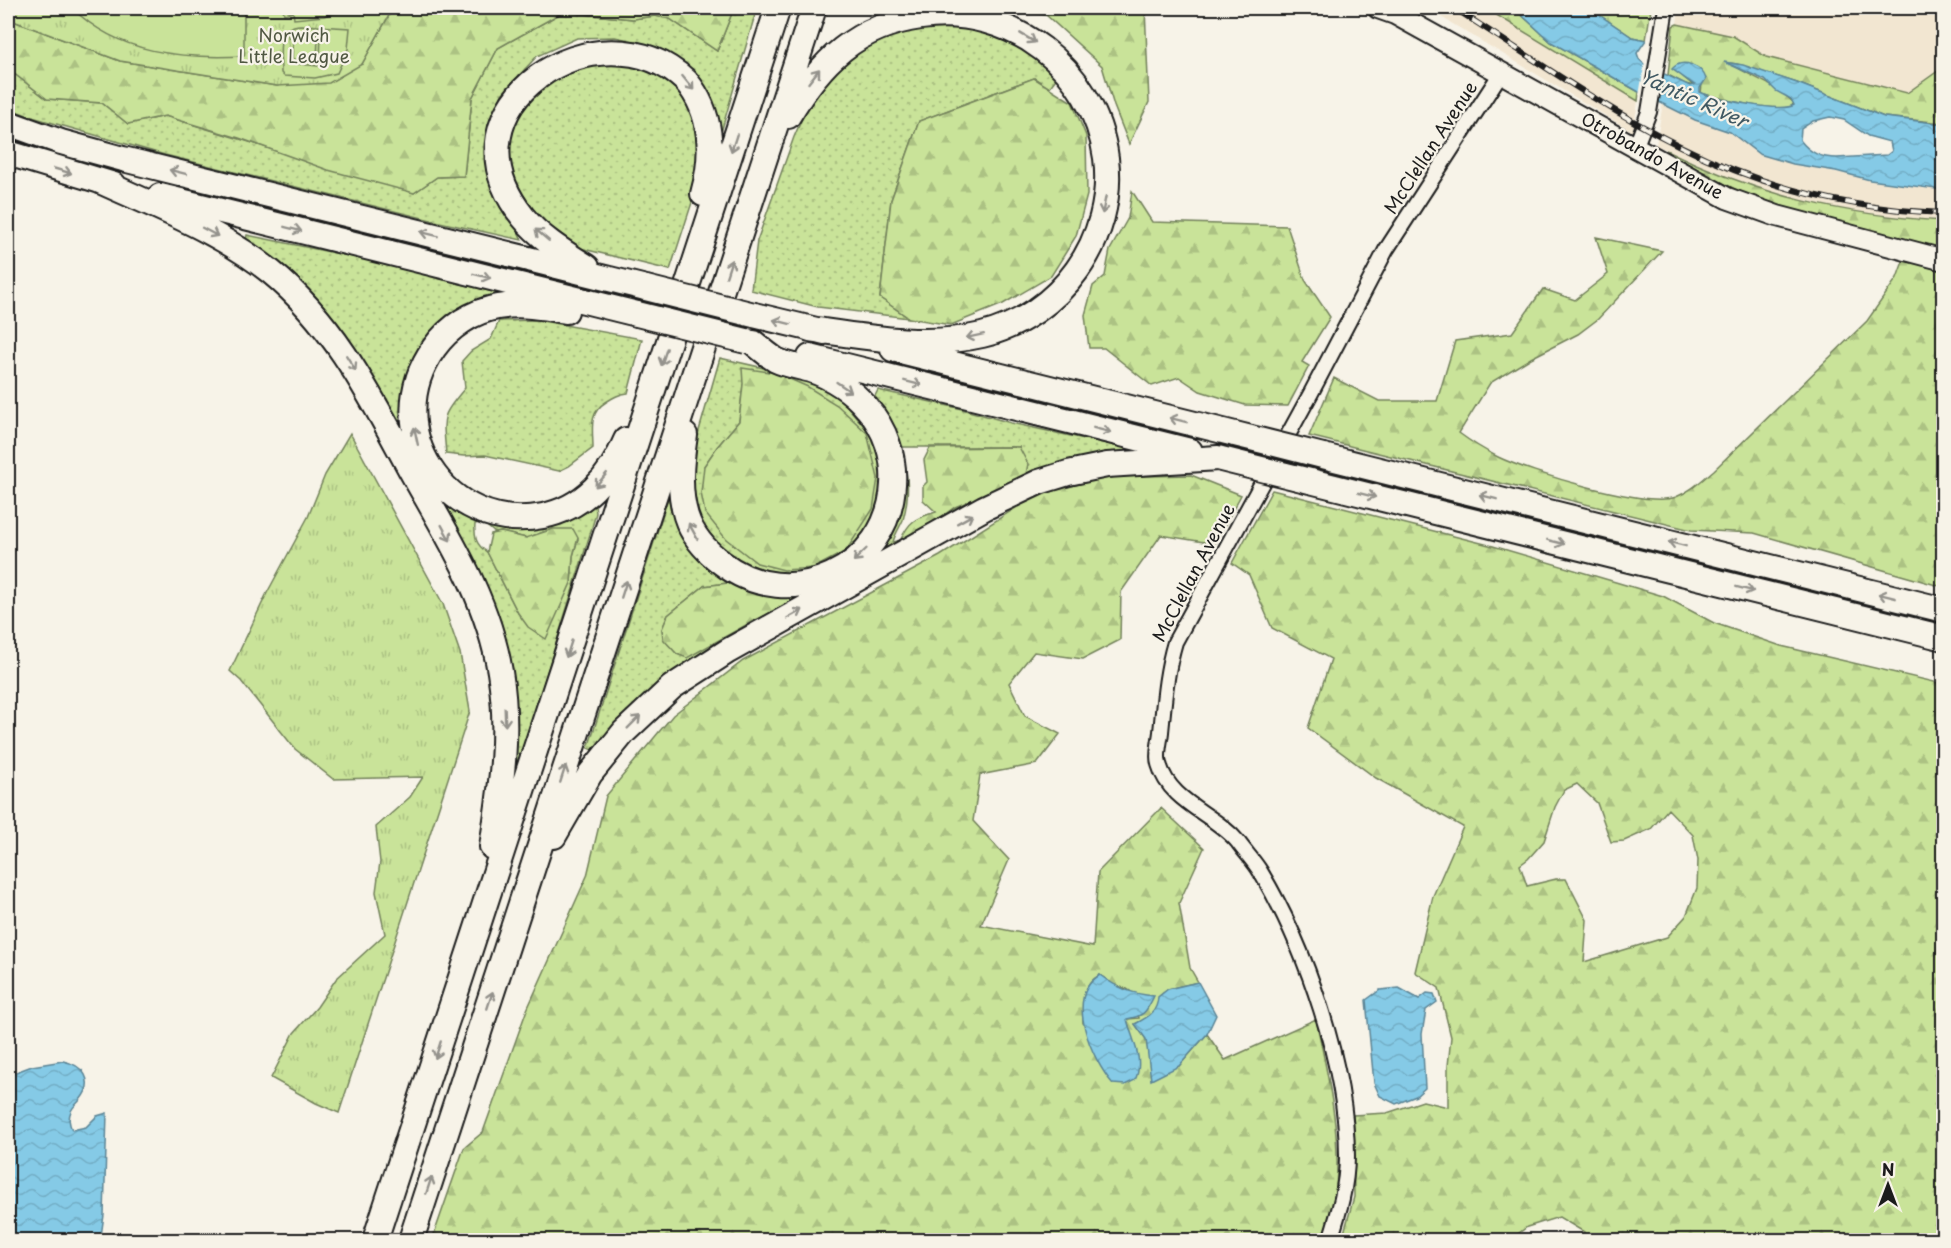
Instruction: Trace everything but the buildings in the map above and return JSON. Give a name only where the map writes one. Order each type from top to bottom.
[{"type":"highway","points":[[375,1240],[778,8]]},
{"type":"highway","points":[[411,1240],[814,8]]},
{"type":"highway","points":[[763,163],[797,102],[825,64],[846,47],[869,33],[897,21],[925,16],[954,15],[981,19],[1028,37],[1049,53],[1072,80],[1089,107],[1100,131],[1106,158],[1106,190],[1102,214],[1093,242],[1082,265],[1070,280],[1032,314],[995,331],[947,340],[873,337],[810,329]]},
{"type":"highway","points":[[608,279],[558,248],[523,217],[506,188],[498,152],[503,115],[511,97],[521,83],[548,59],[568,49],[587,44],[622,44],[651,53],[672,66],[684,78],[702,106],[709,138],[709,169],[697,218],[695,261]]},
{"type":"highway","points":[[8,123],[62,142],[123,159],[1944,610]]},
{"type":"highway","points":[[8,153],[100,181],[1944,638]]},
{"type":"highway","points":[[100,181],[222,238],[272,273],[308,307],[331,334],[352,365],[468,572],[490,630],[500,669],[505,721],[503,775],[482,915]]},
{"type":"highway","points":[[630,312],[567,312],[535,306],[499,307],[475,315],[459,324],[437,344],[418,378],[413,410],[418,446],[427,466],[439,481],[461,500],[480,510],[510,518],[530,518],[554,514],[579,503],[601,481],[616,461],[632,424],[652,394]]},
{"type":"highway","points":[[698,363],[686,427],[681,474],[683,504],[694,534],[723,564],[741,576],[757,582],[773,586],[790,586],[819,580],[838,572],[856,560],[882,526],[893,492],[894,478],[890,451],[879,424],[856,396],[815,372],[777,360],[750,342]]},
{"type":"highway","points":[[524,894],[568,810],[597,763],[648,707],[700,668],[984,508],[1039,482],[1107,465],[1220,459]]},
{"type":"street","name":"Otrobando Avenue","points":[[1378,8],[1395,14],[1725,197],[1777,216],[1944,260]]},
{"type":"street","points":[[1635,148],[1644,128],[1650,103],[1666,8]]},
{"type":"street","name":"McClellan Avenue","points":[[1330,1240],[1344,1197],[1347,1157],[1339,1080],[1320,1008],[1303,957],[1259,868],[1232,836],[1194,808],[1166,783],[1158,761],[1168,666],[1175,642],[1386,250],[1501,73]]},
{"type":"shaded area","points":[[1426,8],[1485,8],[1638,101],[1633,132]]},
{"type":"shaded area","points":[[1679,8],[1942,8],[1943,71],[1938,71],[1907,93],[1766,57],[1733,36],[1677,24]]},
{"type":"shaded area","points":[[1663,103],[1695,120],[1730,132],[1777,158],[1793,164],[1943,190],[1943,221],[1874,216],[1829,208],[1729,178],[1656,145]]},
{"type":"green space","name":"Norwich Little League","points":[[8,8],[393,8],[362,64],[329,83],[277,86],[120,61],[8,19]]},
{"type":"green space","points":[[72,8],[244,8],[244,56],[198,56],[152,50],[110,35],[90,23]]},
{"type":"green space","points":[[283,8],[350,8],[324,16],[294,19],[293,12],[284,14]]},
{"type":"green space","points":[[393,8],[734,8],[717,51],[670,19],[655,16],[633,19],[563,12],[498,48],[472,98],[464,176],[437,177],[414,193],[328,170],[239,138],[165,116],[128,124],[102,103],[47,99],[8,69],[8,19],[120,61],[277,86],[362,64]]},
{"type":"green space","points":[[734,8],[757,8],[720,136],[676,62],[647,44],[615,37],[577,38],[537,56],[502,94],[490,131],[509,212],[522,240],[165,155],[8,108],[8,69],[47,99],[102,103],[128,124],[165,116],[414,193],[437,177],[464,176],[472,98],[498,48],[563,12],[633,19],[655,16],[670,19],[717,51]]},
{"type":"green space","points":[[1009,8],[1145,8],[1149,102],[1129,144],[1102,66],[1046,15]]},
{"type":"green space","points":[[1485,8],[1514,8],[1551,42],[1639,92],[1638,101]]},
{"type":"green space","points":[[1589,8],[1651,8],[1646,40],[1632,37]]},
{"type":"green space","points":[[952,23],[1016,39],[1058,76],[1049,88],[1034,78],[919,121],[891,200],[880,298],[909,318],[818,307],[751,290],[757,241],[794,137],[811,98],[835,67],[861,46],[890,33]]},
{"type":"green space","points":[[1677,24],[1733,36],[1766,57],[1907,93],[1938,71],[1943,71],[1943,123],[1884,117],[1797,83],[1730,63],[1779,90],[1794,103],[1790,108],[1757,106],[1701,93],[1702,84],[1683,77],[1694,86],[1685,84],[1668,75],[1673,26]]},
{"type":"green space","points":[[301,25],[350,28],[348,49],[337,73],[315,78],[284,76],[281,73],[281,42],[286,30]],"holes":[[[293,31],[321,35],[318,66],[290,63],[288,35]]]},
{"type":"green space","points":[[298,37],[318,37],[316,62],[297,61],[292,58],[293,40]]},
{"type":"green space","points":[[581,54],[670,75],[698,118],[699,181],[670,270],[571,246],[544,229],[515,187],[508,145],[523,96]]},
{"type":"green space","points":[[1034,78],[1072,102],[1086,136],[1087,195],[1076,236],[1051,276],[1003,304],[951,325],[909,318],[880,298],[891,200],[919,121]]},
{"type":"green space","points":[[1666,150],[1733,179],[1801,200],[1870,214],[1943,221],[1943,249],[1795,213],[1761,202],[1681,162]]},
{"type":"green space","points":[[1132,191],[1152,222],[1287,226],[1305,280],[1330,317],[1302,362],[1309,366],[1288,406],[1245,405],[1200,391],[1179,377],[1152,386],[1104,348],[1089,348],[1085,315],[1093,286],[1105,276],[1110,250],[1128,218]]},
{"type":"green space","points":[[247,235],[359,258],[505,295],[428,344],[412,454],[246,240]]},
{"type":"green space","points":[[1596,237],[1662,251],[1598,319],[1578,334],[1531,358],[1490,383],[1459,433],[1498,457],[1587,487],[1640,497],[1661,499],[1676,497],[1714,470],[1867,321],[1897,278],[1905,256],[1943,263],[1943,587],[1754,533],[1691,530],[1309,436],[1334,378],[1379,401],[1437,401],[1455,341],[1512,333],[1543,289],[1575,300],[1608,274]]},
{"type":"green space","points":[[537,320],[642,339],[628,393],[619,395],[600,406],[596,411],[593,422],[593,448],[559,471],[485,455],[446,454],[445,418],[451,405],[465,388],[462,361],[471,351],[491,339],[499,321]]},
{"type":"green space","points":[[720,358],[799,376],[836,393],[873,437],[883,469],[880,502],[870,530],[850,557],[799,578],[751,570],[717,547],[697,520],[690,485],[692,455]],"holes":[[[743,384],[757,563],[704,466],[739,421]]]},
{"type":"green space","points":[[742,368],[776,373],[808,387],[837,405],[867,433],[878,478],[873,509],[846,551],[814,568],[784,570],[757,563],[726,539],[705,513],[701,493],[704,466],[739,421],[743,384]]},
{"type":"green space","points":[[878,390],[958,408],[1011,423],[1135,450],[1138,458],[1123,458],[864,566],[891,527],[874,398]],"holes":[[[902,447],[1019,447],[1017,482],[962,503],[910,537],[893,542],[903,520],[908,491]]]},
{"type":"green space","points":[[350,433],[443,604],[460,653],[470,711],[339,1113],[271,1078],[294,1033],[317,1007],[336,979],[385,934],[376,892],[380,862],[376,827],[410,797],[423,777],[333,779],[295,749],[241,681],[230,671],[267,593],[308,517],[325,475]]},
{"type":"green space","points":[[1019,447],[1028,464],[1026,474],[1017,482],[955,507],[933,523],[900,541],[906,529],[914,521],[936,512],[923,500],[923,486],[927,482],[924,460],[930,448]]},
{"type":"green space","points":[[1191,475],[1241,495],[1212,548],[1204,542],[1161,535],[1121,592],[1120,640],[1083,659],[1034,652],[1009,683],[1025,716],[1060,734],[1037,764],[980,775],[973,821],[1009,860],[981,925],[1093,947],[1098,872],[1161,808],[1204,848],[1179,903],[1190,968],[1198,982],[1168,989],[1151,1016],[1135,1024],[1146,1039],[1148,1050],[1179,1066],[1207,1034],[1225,1060],[1316,1019],[1336,1130],[1336,1185],[1325,1240],[432,1240],[464,1148],[483,1132],[526,1012],[587,876],[606,796],[673,715],[743,661],[940,556],[1033,497],[1104,477]],"holes":[[[1100,975],[1114,985],[1134,994],[1139,1018],[1127,1019],[1131,1034],[1083,1023],[1084,996],[1089,984]]]},
{"type":"green space","points":[[432,482],[474,516],[580,510],[595,505],[596,513],[591,531],[519,762],[514,767],[510,705]],"holes":[[[482,522],[495,533],[501,532],[526,538],[553,529],[578,539],[573,556],[571,583],[518,613],[487,552],[476,540],[475,524]]]},
{"type":"green space","points":[[1272,490],[1493,546],[1663,596],[1714,623],[1781,646],[1943,684],[1943,1240],[1583,1240],[1584,1232],[1559,1217],[1527,1227],[1510,1240],[1342,1240],[1354,1197],[1353,1115],[1387,1113],[1423,1101],[1448,1107],[1451,1037],[1439,988],[1415,972],[1433,896],[1463,827],[1376,778],[1308,728],[1331,659],[1272,628],[1249,575],[1232,563]],"holes":[[[1577,784],[1597,803],[1611,842],[1624,841],[1651,829],[1668,809],[1693,835],[1698,860],[1697,888],[1686,916],[1667,937],[1584,962],[1587,920],[1566,879],[1527,886],[1520,865],[1544,841],[1555,807],[1564,790]]]},
{"type":"green space","points":[[670,492],[675,496],[679,518],[696,551],[721,575],[742,583],[786,591],[815,586],[819,593],[782,615],[718,645],[679,671],[608,735],[595,751],[588,748]],"holes":[[[728,583],[788,594],[803,591],[807,596],[771,616],[755,620],[687,657],[677,654],[664,639],[662,629],[668,615],[704,586]]]},
{"type":"green space","points":[[553,529],[573,529],[578,538],[573,556],[571,583],[546,639],[528,627],[518,613],[487,552],[491,534],[501,532],[526,538]]},
{"type":"green space","points":[[728,583],[760,589],[803,591],[807,597],[771,616],[755,620],[687,658],[677,654],[663,639],[662,629],[668,615],[704,586]]},
{"type":"water","name":"Yantic River","points":[[1514,8],[1589,8],[1632,37],[1646,40],[1637,53],[1645,65],[1690,86],[1694,85],[1672,69],[1676,65],[1686,63],[1696,67],[1706,79],[1700,92],[1719,98],[1762,106],[1794,105],[1791,99],[1776,91],[1765,80],[1724,62],[1743,65],[1797,83],[1884,117],[1943,124],[1943,190],[1870,180],[1836,171],[1793,164],[1759,154],[1730,132],[1695,120],[1639,92],[1551,42]],"holes":[[[1830,117],[1844,120],[1868,136],[1890,142],[1892,151],[1887,155],[1831,158],[1812,151],[1800,140],[1801,129],[1813,121]]]},
{"type":"water","points":[[1100,975],[1125,990],[1154,996],[1144,1012],[1127,1019],[1137,1050],[1139,1065],[1135,1080],[1125,1085],[1113,1084],[1105,1073],[1090,1045],[1085,1028],[1082,1012],[1083,998],[1089,985]]},
{"type":"water","points":[[1198,982],[1216,1015],[1207,1034],[1179,1066],[1151,1080],[1146,1039],[1135,1024],[1151,1014],[1156,1007],[1158,997],[1168,989]]},
{"type":"water","points":[[1399,988],[1419,999],[1427,993],[1434,994],[1437,1002],[1426,1010],[1422,1034],[1425,1088],[1416,1096],[1396,1104],[1380,1096],[1374,1083],[1366,1000],[1380,990]]},
{"type":"water","points":[[63,1061],[76,1066],[87,1080],[85,1093],[70,1114],[72,1130],[86,1127],[97,1116],[107,1113],[104,1215],[101,1236],[98,1240],[8,1240],[8,1075],[32,1066]]},
{"type":"pier","points":[[1645,61],[1665,70],[1659,104],[1639,95]]},
{"type":"railway","points":[[1454,8],[1622,115],[1711,161],[1808,194],[1875,207],[1944,213]]}]
